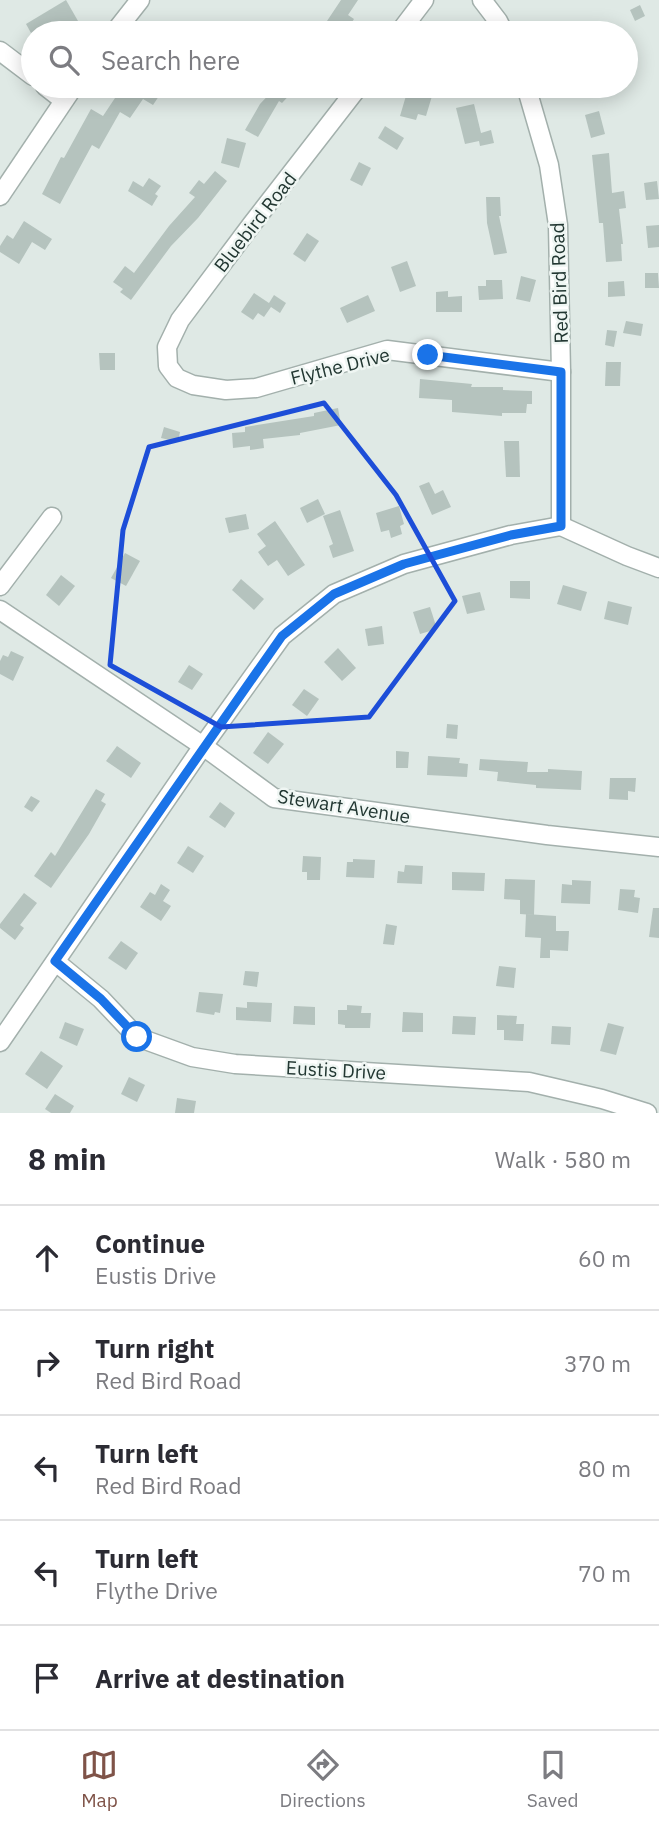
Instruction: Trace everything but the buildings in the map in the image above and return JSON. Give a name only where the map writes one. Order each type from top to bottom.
[{"type":"street","points":[[123,21],[140,0]]},
{"type":"street","points":[[408,21],[424,0]]},
{"type":"street","points":[[482,0],[498,21]]},
{"type":"street","points":[[0,51],[21,67]]},
{"type":"street","points":[[0,195],[66,98]]},
{"type":"street","name":"Bluebird Road","points":[[168,366],[167,348],[180,320],[350,98]]},
{"type":"street","name":"Red Bird Road","points":[[529,98],[549,165],[558,225],[561,526]]},
{"type":"street","name":"Flythe Drive","points":[[168,366],[177,378],[193,385],[226,390],[256,388],[387,351],[561,372]]},
{"type":"street","points":[[0,586],[52,517]]},
{"type":"street","points":[[0,1042],[203,746],[282,636],[334,594],[404,564],[511,535],[561,526],[659,568]]},
{"type":"street","name":"Stewart Avenue","points":[[0,610],[203,746],[274,798],[547,835],[659,846]]},
{"type":"street","name":"Eustis Drive","points":[[55,961],[101,999],[137,1037],[192,1057],[235,1064],[528,1082],[602,1099],[647,1113]]},
{"type":"highlighted area","points":[[324,403],[396,495],[455,601],[369,717],[221,727],[110,665],[123,530],[149,447]]},
{"type":"route","points":[[137,1037],[101,999],[55,961],[282,636],[334,594],[404,564],[511,535],[561,526],[561,372],[428,355]]}]
